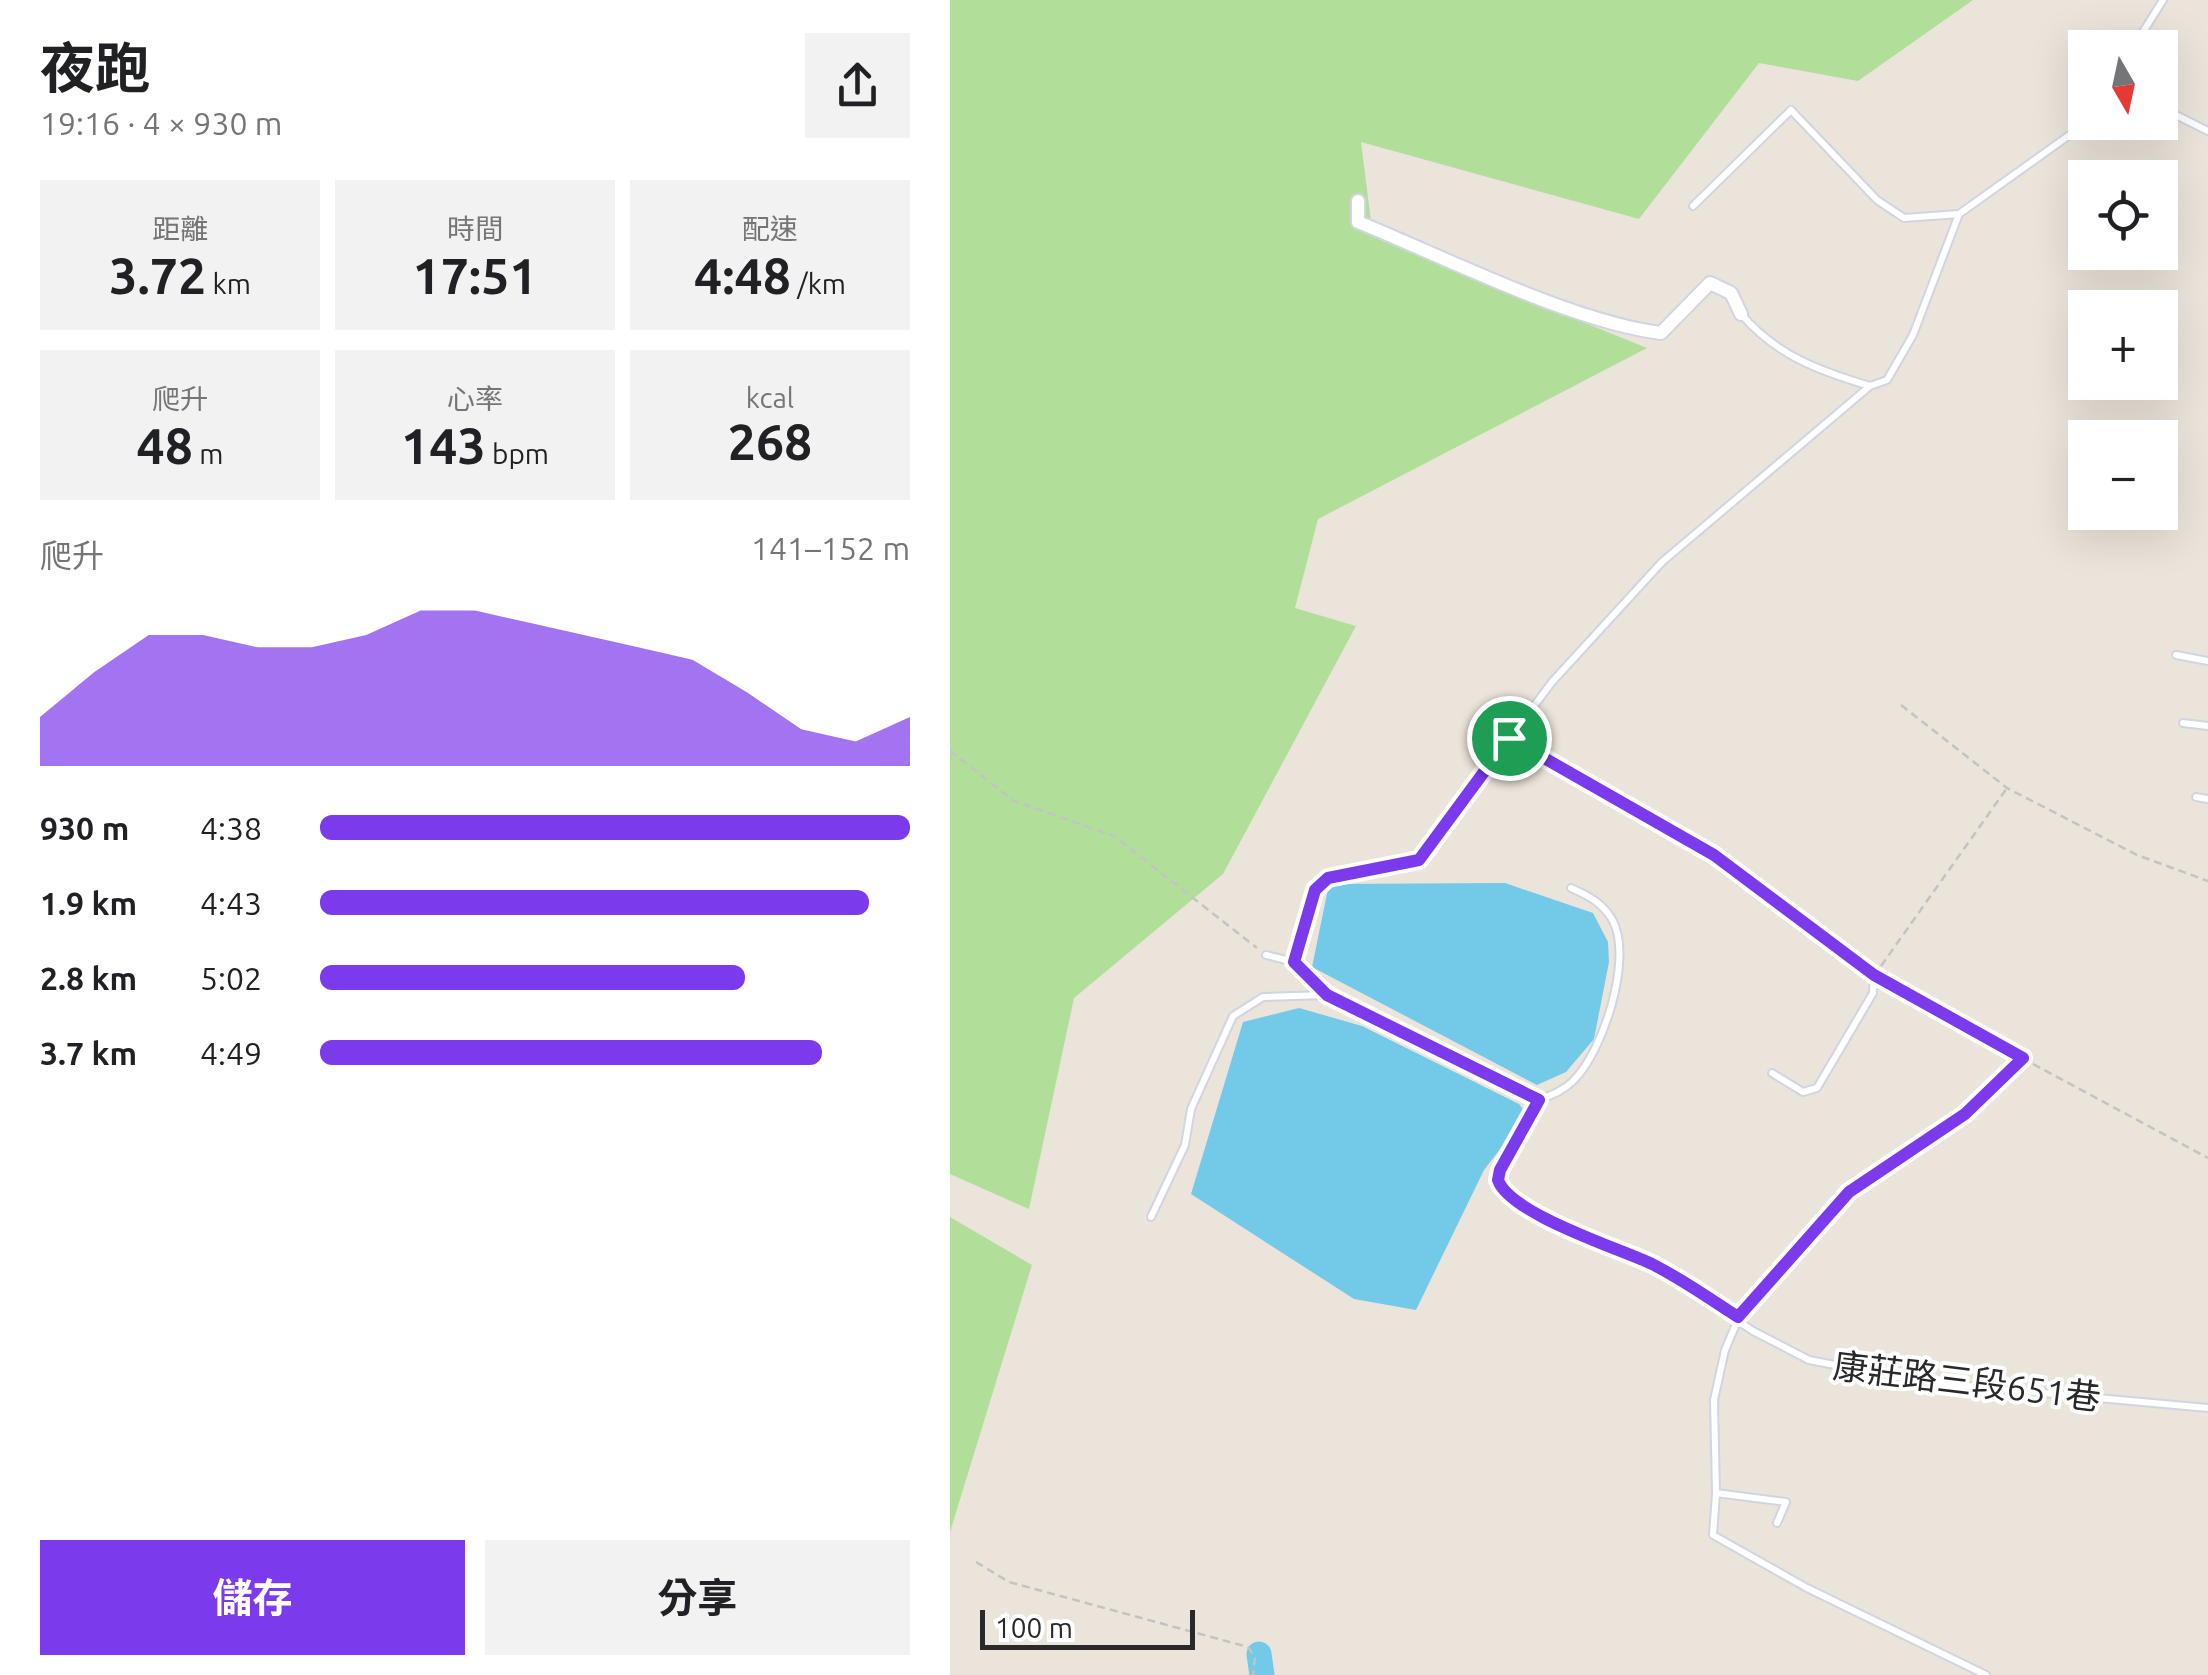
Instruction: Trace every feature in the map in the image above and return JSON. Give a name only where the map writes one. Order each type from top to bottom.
[{"type":"street","points":[[1358,201],[1358,222],[1560,304],[1641,331],[1661,334],[1710,283],[1731,293],[1741,314]]},
{"type":"lane","points":[[2144,30],[2162,0]]},
{"type":"lane","points":[[1692,206],[1792,110],[1878,200],[1904,218],[1959,214],[2068,136]]},
{"type":"lane","points":[[2178,116],[2208,131]]},
{"type":"lane","points":[[1294,962],[1315,890],[1333,874],[1419,860],[1552,682],[1662,562],[1845,412],[1870,386],[1887,380],[1913,335],[1959,214]]},
{"type":"lane","points":[[1741,314],[1764,341],[1793,358],[1870,386]]},
{"type":"lane","points":[[2176,655],[2208,661]]},
{"type":"lane","points":[[2183,722],[2208,726]]},
{"type":"lane","points":[[1509,738],[1714,855],[1874,975],[1873,994],[1818,1088],[1803,1092],[1772,1072]]},
{"type":"lane","points":[[2196,798],[2208,800]]},
{"type":"lane","points":[[1266,955],[1294,962],[1327,995],[1539,1100],[1572,1082],[1587,1063],[1603,1028],[1622,960],[1613,920],[1596,899],[1571,888]]},
{"type":"lane","points":[[1151,1216],[1185,1144],[1191,1109],[1233,1016],[1263,997],[1327,995]]},
{"type":"lane","points":[[1986,1675],[1808,1588],[1713,1535],[1714,1400],[1725,1350],[1738,1317],[1849,1192],[1965,1114],[2023,1058]]},
{"type":"lane","name":"康莊路三段651巷","points":[[1539,1100],[1500,1170],[1498,1180],[1506,1193],[1551,1220],[1654,1265],[1738,1317],[1753,1331],[1810,1360],[1862,1373],[2208,1408]]},
{"type":"lane","points":[[1716,1493],[1786,1502],[1777,1523]]},
{"type":"path","points":[[1901,705],[2007,788],[2137,855],[2208,881]]},
{"type":"path","points":[[950,751],[1014,801],[1114,836],[1266,955]]},
{"type":"path","points":[[2007,788],[1874,975],[2208,1158]]},
{"type":"path","points":[[976,1562],[1008,1582],[1248,1647],[1255,1657],[1253,1675]]},
{"type":"green space","points":[[950,0],[1973,0],[1858,81],[1759,63],[1639,219],[1361,142],[1373,237],[1647,348],[1318,519],[1295,608],[1356,626],[1223,874],[1074,998],[1029,1209],[950,1174]]},
{"type":"green space","points":[[950,1217],[1032,1265],[950,1532]]},
{"type":"water","points":[[1505,883],[1593,913],[1608,942],[1609,962],[1594,1039],[1566,1072],[1537,1085],[1312,967],[1329,884]]},
{"type":"water","points":[[1299,1008],[1362,1026],[1519,1104],[1527,1114],[1484,1170],[1416,1310],[1354,1299],[1191,1194],[1243,1022]]},
{"type":"waterway","points":[[1259,1654],[1262,1675]]},
{"type":"route","points":[[1509,738],[1556,761],[1714,855],[1874,975],[2023,1058],[1965,1114],[1849,1192],[1738,1317],[1654,1265],[1551,1220],[1506,1193],[1498,1180],[1500,1170],[1539,1100],[1327,995],[1294,962],[1315,890],[1333,874],[1419,860],[1509,738]]}]
